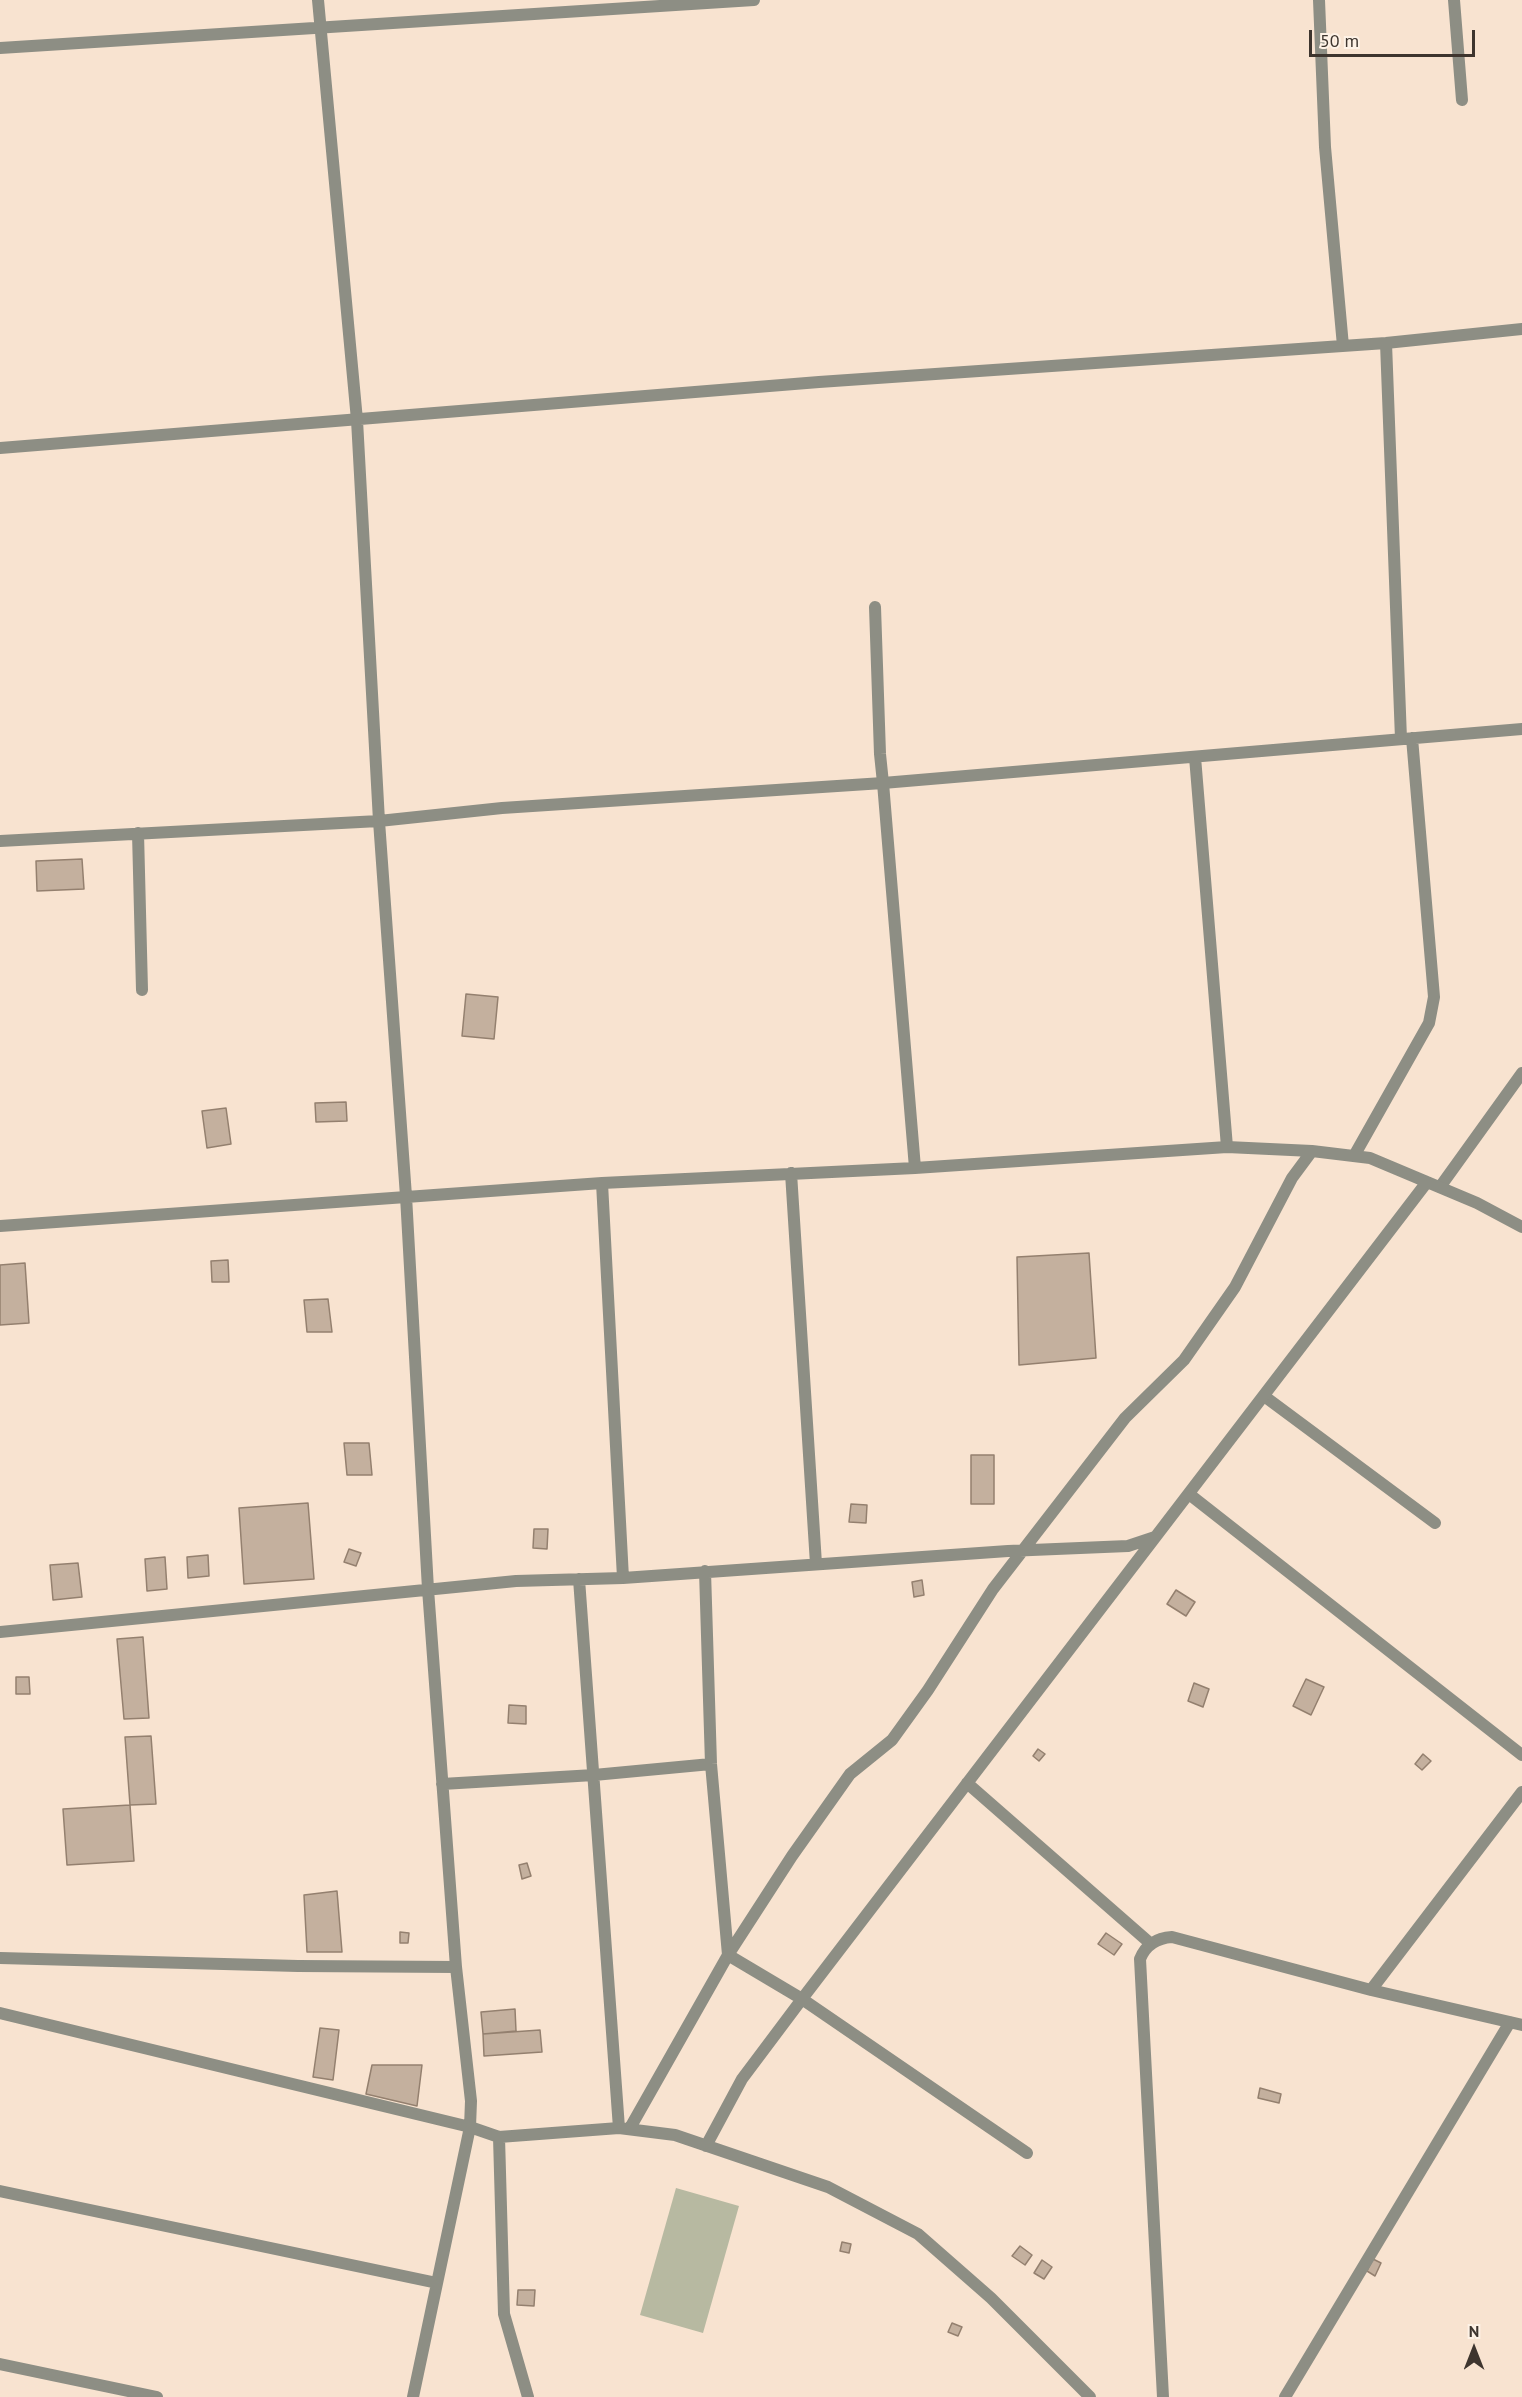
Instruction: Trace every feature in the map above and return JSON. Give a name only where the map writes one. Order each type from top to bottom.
[{"type":"street","points":[[318,0],[357,420],[379,821],[406,1196],[428,1589],[456,1967],[471,2101],[470,2127],[412,2397]]},
{"type":"street","points":[[0,48],[754,0]]},
{"type":"street","points":[[1319,0],[1325,147],[1343,346]]},
{"type":"street","points":[[1454,0],[1462,100]]},
{"type":"street","points":[[0,448],[819,382],[1386,344],[1522,329]]},
{"type":"street","points":[[1354,1156],[1428,1023],[1434,998],[1407,739],[1386,344]]},
{"type":"street","points":[[875,607],[880,754],[915,1168]]},
{"type":"street","points":[[0,841],[379,821],[502,808],[883,783],[1522,729]]},
{"type":"street","points":[[1194,757],[1227,1147]]},
{"type":"street","points":[[138,834],[142,990]]},
{"type":"street","points":[[1440,1187],[1522,1073]]},
{"type":"street","points":[[0,1226],[602,1183],[915,1168],[1227,1147],[1312,1151],[1370,1158],[1477,1203],[1522,1227]]},
{"type":"street","points":[[624,2128],[728,1955],[792,1856],[850,1774],[892,1740],[928,1690],[993,1589],[1125,1418],[1184,1359],[1235,1287],[1287,1186],[1312,1151]]},
{"type":"street","points":[[791,1173],[816,1564]]},
{"type":"street","points":[[706,2146],[742,2079],[1427,1182]]},
{"type":"street","points":[[602,1183],[622,1578]]},
{"type":"street","points":[[1264,1396],[1435,1523]]},
{"type":"street","points":[[1189,1494],[1522,1755]]},
{"type":"street","points":[[0,1632],[516,1581],[622,1578],[1025,1550],[1128,1546],[1155,1537]]},
{"type":"street","points":[[705,1571],[711,1764],[728,1955]]},
{"type":"street","points":[[579,1579],[624,2128]]},
{"type":"street","points":[[442,1784],[594,1775],[711,1764]]},
{"type":"street","points":[[967,1783],[1151,1944]]},
{"type":"street","points":[[1371,1990],[1522,1792]]},
{"type":"street","points":[[1163,2397],[1140,1959],[1143,1951],[1151,1944],[1160,1938],[1172,1937],[1371,1990],[1516,2024],[1285,2397]]},
{"type":"street","points":[[728,1955],[802,1999],[1027,2154]]},
{"type":"street","points":[[0,1958],[298,1966],[456,1967]]},
{"type":"street","points":[[0,2013],[470,2127],[499,2137],[624,2128],[675,2136],[828,2187],[918,2234],[992,2298],[1090,2397]]},
{"type":"street","points":[[499,2137],[504,2314],[528,2397]]},
{"type":"street","points":[[0,2191],[437,2283]]},
{"type":"street","points":[[0,2364],[157,2397]]},
{"type":"green space","points":[[676,2188],[739,2206],[703,2333],[640,2315]]},
{"type":"building","points":[[82,859],[84,889],[37,891],[36,861]]},
{"type":"building","points":[[466,994],[498,997],[494,1039],[462,1036]]},
{"type":"building","points":[[346,1102],[347,1121],[316,1122],[315,1103]]},
{"type":"building","points":[[226,1108],[231,1144],[207,1148],[202,1111]]},
{"type":"building","points":[[1089,1253],[1096,1358],[1019,1365],[1017,1257]]},
{"type":"building","points":[[228,1260],[229,1282],[212,1282],[211,1261]]},
{"type":"building","points":[[25,1263],[29,1323],[0,1325],[0,1265]]},
{"type":"building","points":[[328,1299],[332,1332],[307,1332],[304,1300]]},
{"type":"building","points":[[344,1443],[369,1443],[372,1475],[347,1475]]},
{"type":"building","points":[[971,1455],[994,1455],[994,1504],[971,1504]]},
{"type":"building","points":[[308,1503],[314,1579],[244,1584],[239,1508]]},
{"type":"building","points":[[851,1504],[867,1505],[866,1523],[849,1522]]},
{"type":"building","points":[[534,1529],[548,1529],[547,1549],[533,1548]]},
{"type":"building","points":[[349,1549],[361,1553],[356,1566],[344,1562]]},
{"type":"building","points":[[208,1555],[209,1576],[188,1578],[187,1557]]},
{"type":"building","points":[[165,1557],[167,1589],[147,1591],[145,1559]]},
{"type":"building","points":[[78,1563],[82,1597],[53,1600],[50,1565]]},
{"type":"building","points":[[922,1580],[924,1595],[914,1597],[912,1582]]},
{"type":"building","points":[[1176,1590],[1195,1602],[1186,1616],[1167,1604]]},
{"type":"building","points":[[143,1637],[149,1718],[124,1719],[117,1639]]},
{"type":"building","points":[[16,1677],[29,1677],[30,1694],[16,1694]]},
{"type":"building","points":[[1306,1679],[1324,1687],[1311,1715],[1293,1706]]},
{"type":"building","points":[[1194,1683],[1209,1689],[1203,1707],[1188,1701]]},
{"type":"building","points":[[509,1705],[526,1706],[526,1724],[508,1723]]},
{"type":"building","points":[[151,1736],[156,1804],[130,1805],[125,1737]]},
{"type":"building","points":[[1038,1749],[1045,1754],[1039,1761],[1033,1756]]},
{"type":"building","points":[[1423,1754],[1431,1761],[1422,1770],[1415,1764]]},
{"type":"building","points":[[130,1805],[134,1861],[67,1865],[63,1809]]},
{"type":"building","points":[[527,1863],[531,1876],[522,1879],[519,1865]]},
{"type":"building","points":[[337,1891],[342,1952],[307,1952],[304,1895]]},
{"type":"building","points":[[400,1932],[409,1933],[408,1943],[400,1943]]},
{"type":"building","points":[[1106,1933],[1122,1944],[1114,1955],[1098,1944]]},
{"type":"building","points":[[515,2009],[516,2031],[483,2034],[481,2012]]},
{"type":"building","points":[[320,2028],[339,2030],[333,2080],[313,2077]]},
{"type":"building","points":[[540,2030],[542,2052],[484,2056],[483,2034]]},
{"type":"building","points":[[372,2065],[422,2065],[417,2106],[366,2094]]},
{"type":"building","points":[[1260,2088],[1281,2094],[1279,2103],[1258,2098]]},
{"type":"building","points":[[842,2242],[851,2244],[849,2253],[840,2251]]},
{"type":"building","points":[[1020,2246],[1032,2255],[1025,2265],[1012,2256]]},
{"type":"building","points":[[1373,2259],[1381,2263],[1375,2276],[1367,2271]]},
{"type":"building","points":[[1042,2260],[1052,2267],[1044,2279],[1034,2273]]},
{"type":"building","points":[[518,2290],[535,2290],[534,2306],[517,2305]]},
{"type":"building","points":[[952,2323],[962,2327],[958,2336],[948,2332]]}]
